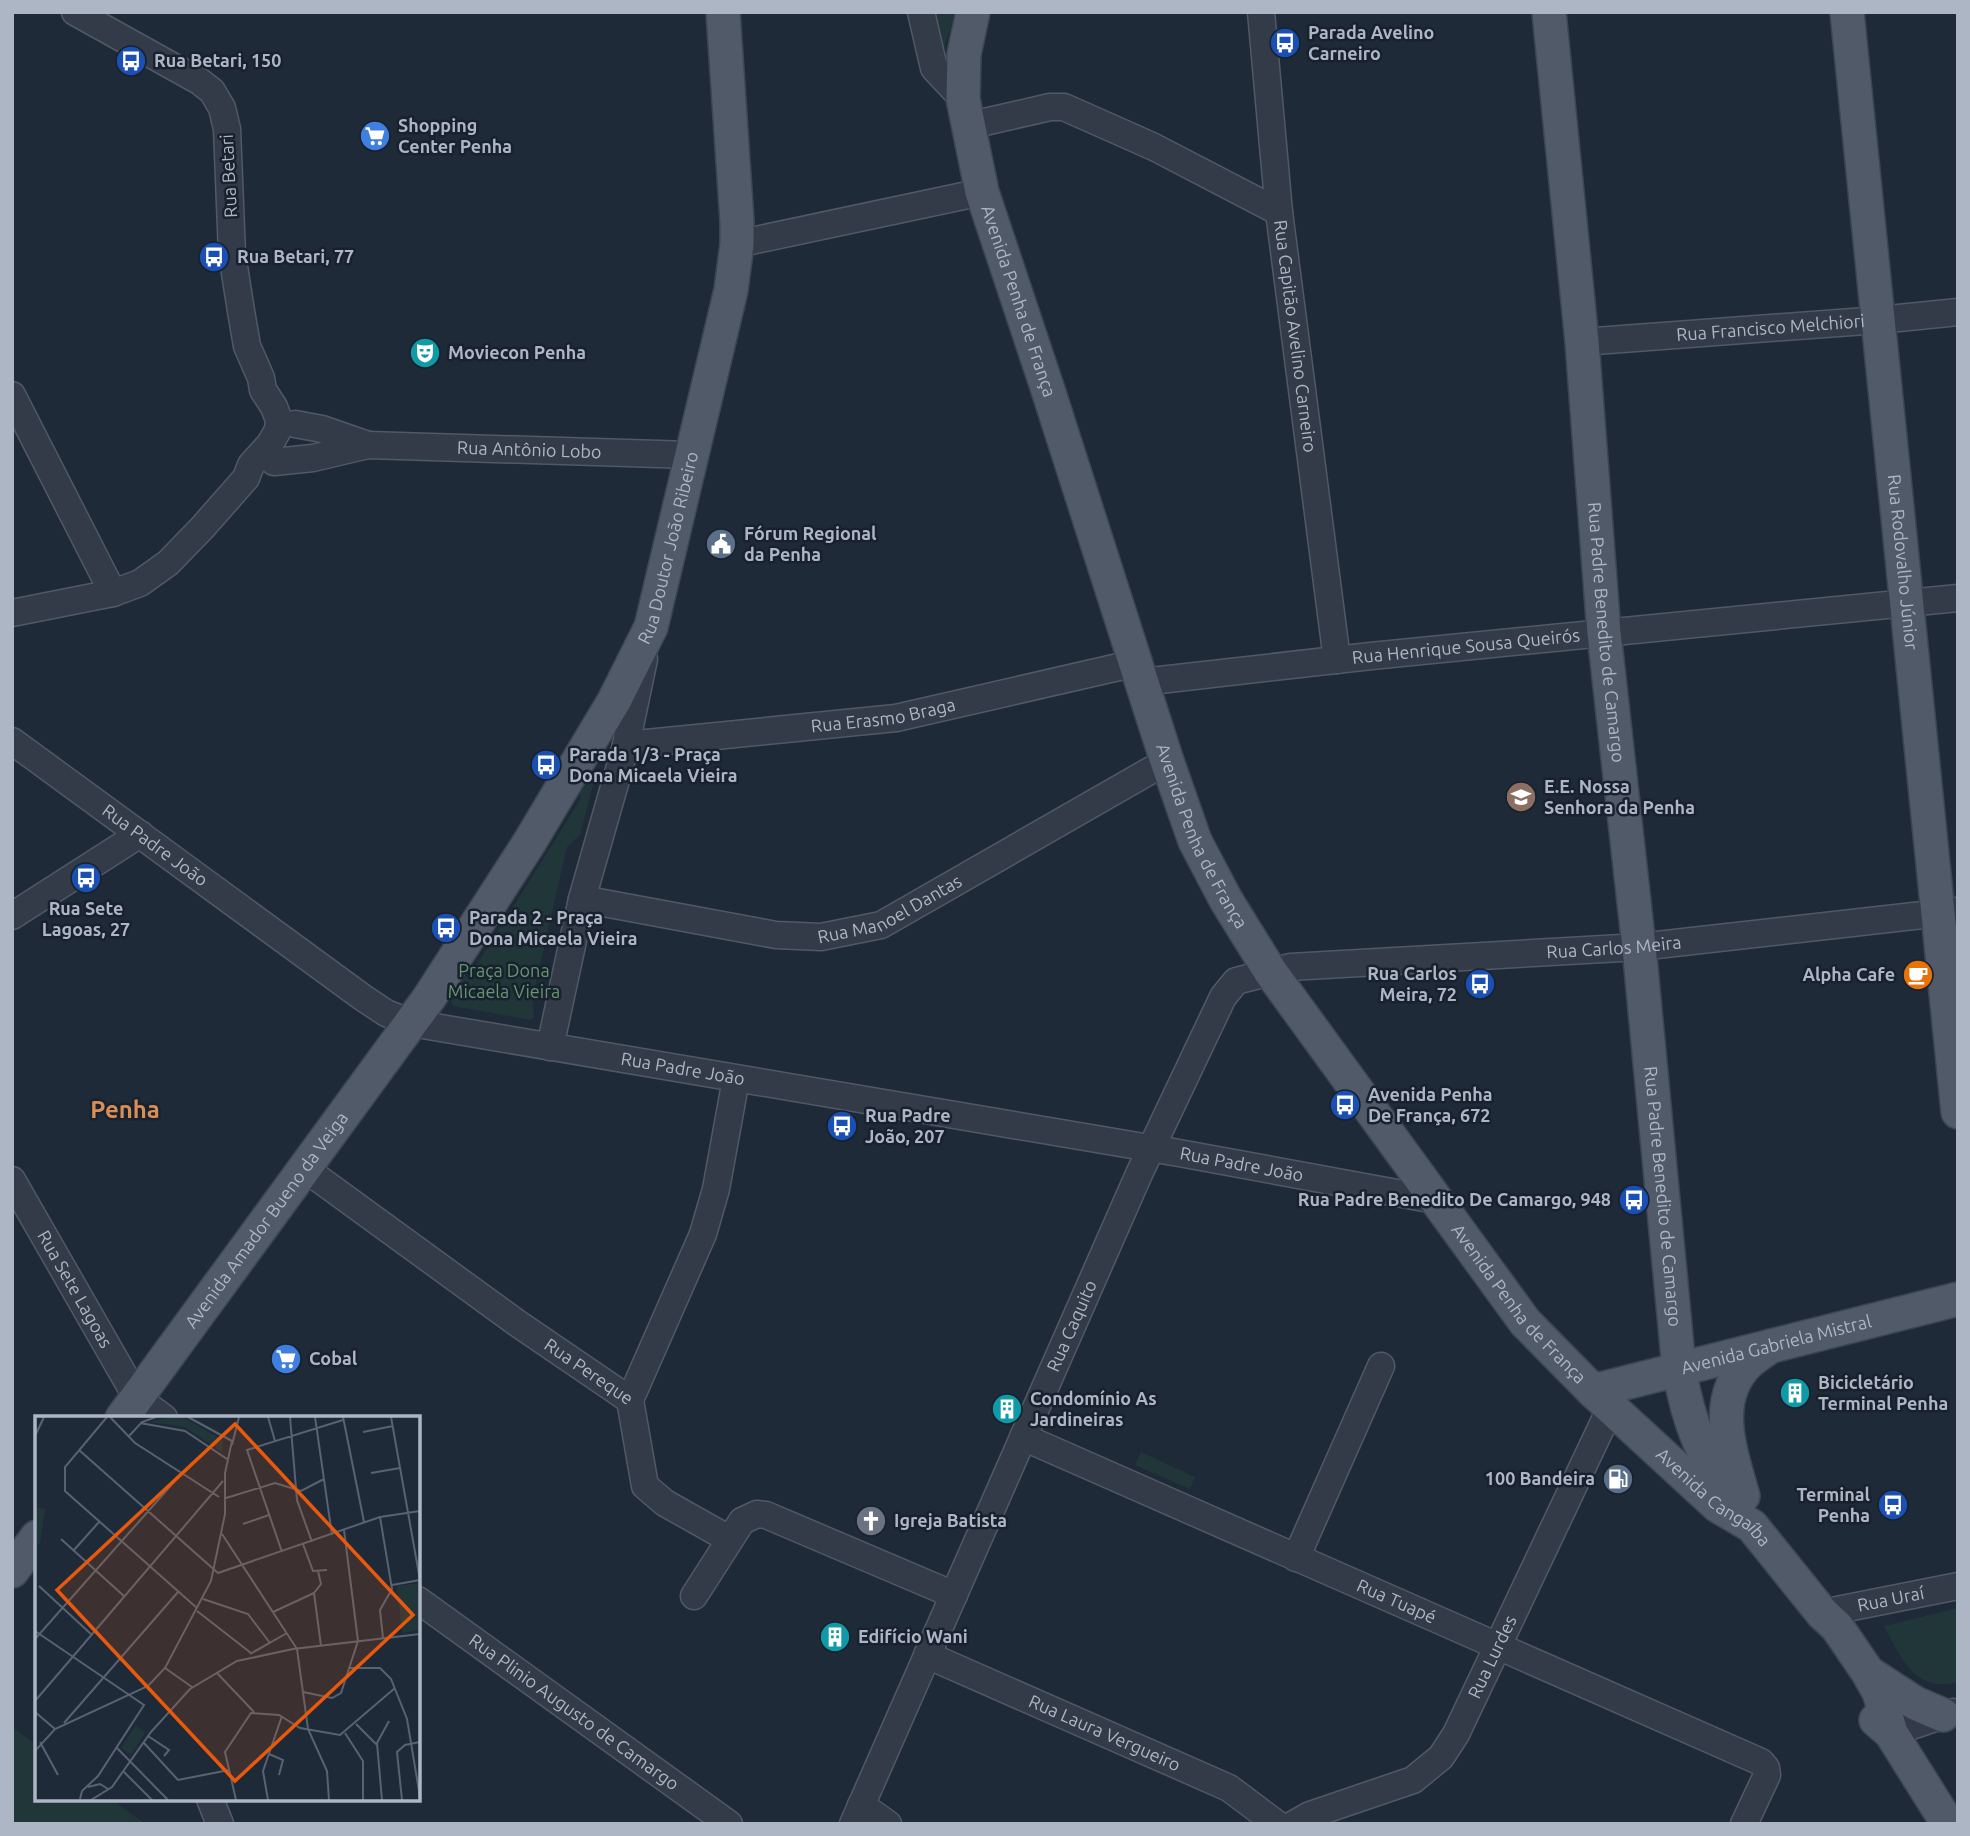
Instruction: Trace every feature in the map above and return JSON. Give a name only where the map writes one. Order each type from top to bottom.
[{"type":"main road","name":"Rua Doutor João Ribeiro","points":[[411,1023],[568,780],[614,701],[651,627],[731,290],[737,244],[723,12]]},
{"type":"main road","name":"Avenida Penha de França","points":[[973,12],[964,54],[965,113],[982,192],[1195,841],[1226,900],[1270,971],[1435,1200],[1525,1322],[1602,1399]]},
{"type":"main road","name":"Rua Padre Benedito de Camargo","points":[[1549,12],[1582,341],[1604,633],[1639,947],[1679,1368],[1683,1395],[1698,1444],[1720,1484],[1752,1526]]},
{"type":"main road","name":"Rua Rodovalho Júnior","points":[[1847,12],[1905,602],[1947,912],[1958,1112]]},
{"type":"main road","name":"Avenida Amador Bueno da Veiga","points":[[129,1408],[411,1023]]},
{"type":"main road","name":"Avenida Gabriela Mistral","points":[[1602,1399],[1679,1368],[1958,1299]]},
{"type":"main road","points":[[1752,1526],[1725,1427],[1734,1385],[1747,1364],[1772,1345]]},
{"type":"main road","name":"Avenida Cangaíba","points":[[1602,1399],[1718,1506],[1752,1526],[1822,1613],[1838,1627],[1879,1692],[1891,1733],[1948,1824]]},
{"type":"main road","name":"Avenida Cangaíba","points":[[1822,1613],[1825,1638],[1842,1671],[1876,1720],[1891,1733]]},
{"type":"main road","points":[[1867,1671],[1916,1703],[1950,1713]]},
{"type":"street","points":[[921,12],[934,68],[965,113],[1064,107],[1154,147],[1279,212]]},
{"type":"street","name":"Rua Capitão Avelino Carneiro","points":[[1261,12],[1279,212],[1337,660]]},
{"type":"street","name":"Rua Betari","points":[[88,15],[200,81],[212,91],[222,108],[227,129],[232,254],[247,346],[261,378],[262,390],[279,420],[278,430],[270,444],[251,465],[246,478]]},
{"type":"street","points":[[737,244],[982,192]]},
{"type":"street","name":"Rua Francisco Melchiori","points":[[1582,341],[1958,312]]},
{"type":"street","name":"Rua Betari","points":[[261,378],[276,384],[290,404],[295,424]]},
{"type":"street","points":[[12,395],[113,593]]},
{"type":"street","points":[[12,613],[113,593],[140,583],[168,563],[246,478],[274,462],[287,448],[294,434],[295,424]]},
{"type":"street","name":"Rua Antônio Lobo","points":[[295,424],[322,429],[368,444],[691,455]]},
{"type":"street","name":"Rua Antônio Lobo","points":[[274,462],[313,458],[368,444]]},
{"type":"street","name":"Rua Henrique Sousa Queirós","points":[[1139,672],[1337,660],[1958,597]]},
{"type":"street","points":[[550,1047],[582,899],[626,745],[651,627]]},
{"type":"street","name":"Rua Erasmo Braga","points":[[626,745],[896,718],[1139,672]]},
{"type":"street","name":"Rua Padre João","points":[[12,741],[362,997],[386,1013],[411,1023],[1151,1148],[1435,1200]]},
{"type":"street","name":"Rua Manoel Dantas","points":[[582,899],[775,935],[821,937],[881,925],[1167,761]]},
{"type":"street","points":[[12,916],[140,834]]},
{"type":"street","name":"Rua Carlos Meira","points":[[1270,971],[1290,967],[1639,947],[1947,912]]},
{"type":"street","name":"Rua Caquito","points":[[857,1814],[1151,1148],[1223,997],[1236,981],[1270,971]]},
{"type":"street","name":"Rua Pereque","points":[[304,1168],[630,1400],[703,1234],[716,1189],[736,1079]]},
{"type":"street","name":"Rua Sete Lagoas","points":[[12,1180],[21,1224],[129,1408]]},
{"type":"street","points":[[1296,1558],[1381,1366]]},
{"type":"street","name":"Rua Lurdes","points":[[1294,1824],[1310,1815],[1413,1780],[1441,1758],[1457,1734],[1498,1646],[1602,1399]]},
{"type":"street","points":[[630,1400],[645,1486],[665,1503],[729,1539]]},
{"type":"street","points":[[129,1408],[157,1416]]},
{"type":"street","name":"Rua Tuapé","points":[[1023,1437],[1761,1762],[1766,1768],[1766,1776],[1744,1824]]},
{"type":"street","points":[[694,1597],[742,1521],[757,1514],[766,1515],[954,1595]]},
{"type":"street","name":"Rua Uraí","points":[[1822,1613],[1958,1586]]},
{"type":"street","name":"Rua Plinio Augusto de Camargo","points":[[420,1601],[729,1824]]},
{"type":"street","name":"Rua Laura Vergueiro","points":[[926,1655],[1229,1788],[1278,1824]]},
{"type":"street","points":[[1891,1733],[1950,1713]]},
{"type":"street","points":[[211,1801],[220,1824]]},
{"type":"street","points":[[857,1814],[888,1824]]},
{"type":"green space","points":[[927,12],[955,12],[940,64]]},
{"type":"green space","name":"Praça Dona Micaela Vieira","points":[[592,770],[596,774],[580,835],[567,847],[532,999],[534,1017],[530,1020],[453,1006],[449,996],[456,983],[471,974],[580,800],[581,787]]},
{"type":"green space","points":[[1141,1452],[1195,1477],[1190,1489],[1135,1465]]},
{"type":"green space","points":[[1958,1608],[1958,1682],[1931,1683],[1920,1678],[1903,1661],[1884,1626]]},
{"type":"green space","points":[[12,1727],[35,1744],[35,1801],[114,1801],[145,1824],[12,1824]]},
{"type":"place","name":"Parada Avelino Carneiro","points":[[1285,43]]},
{"type":"place","name":"Rua Betari, 150","points":[[131,61]]},
{"type":"place","name":"Shopping Center Penha","points":[[375,136]]},
{"type":"place","name":"Rua Betari, 77","points":[[214,257]]},
{"type":"place","name":"Moviecon Penha","points":[[425,353]]},
{"type":"place","name":"Fórum Regional da Penha","points":[[721,544]]},
{"type":"place","name":"Parada 1/3 - Praça Dona Micaela Vieira","points":[[546,765]]},
{"type":"place","name":"E.E. Nossa Senhora da Penha","points":[[1521,797]]},
{"type":"place","name":"Rua Sete Lagoas, 27","points":[[86,878]]},
{"type":"place","name":"Parada 2 - Praça Dona Micaela Vieira","points":[[446,928]]},
{"type":"place","name":"Alpha Cafe","points":[[1918,975]]},
{"type":"place","name":"Rua Carlos Meira, 72","points":[[1480,984]]},
{"type":"place","name":"Avenida Penha De França, 672","points":[[1345,1105]]},
{"type":"place","name":"Rua Padre João, 207","points":[[842,1126]]},
{"type":"place","name":"Rua Padre Benedito De Camargo, 948","points":[[1634,1200]]},
{"type":"place","name":"Cobal","points":[[286,1359]]},
{"type":"place","name":"Bicicletário Terminal Penha","points":[[1795,1393]]},
{"type":"place","name":"Condomínio As Jardineiras","points":[[1007,1409]]},
{"type":"place","name":"100 Bandeira","points":[[1618,1479]]},
{"type":"place","name":"Terminal Penha","points":[[1893,1505]]},
{"type":"place","name":"Igreja Batista","points":[[871,1521]]},
{"type":"place","name":"Edifício Wani","points":[[835,1637]]},
{"type":"district","name":"Penha","points":[[125,1110]]}]
